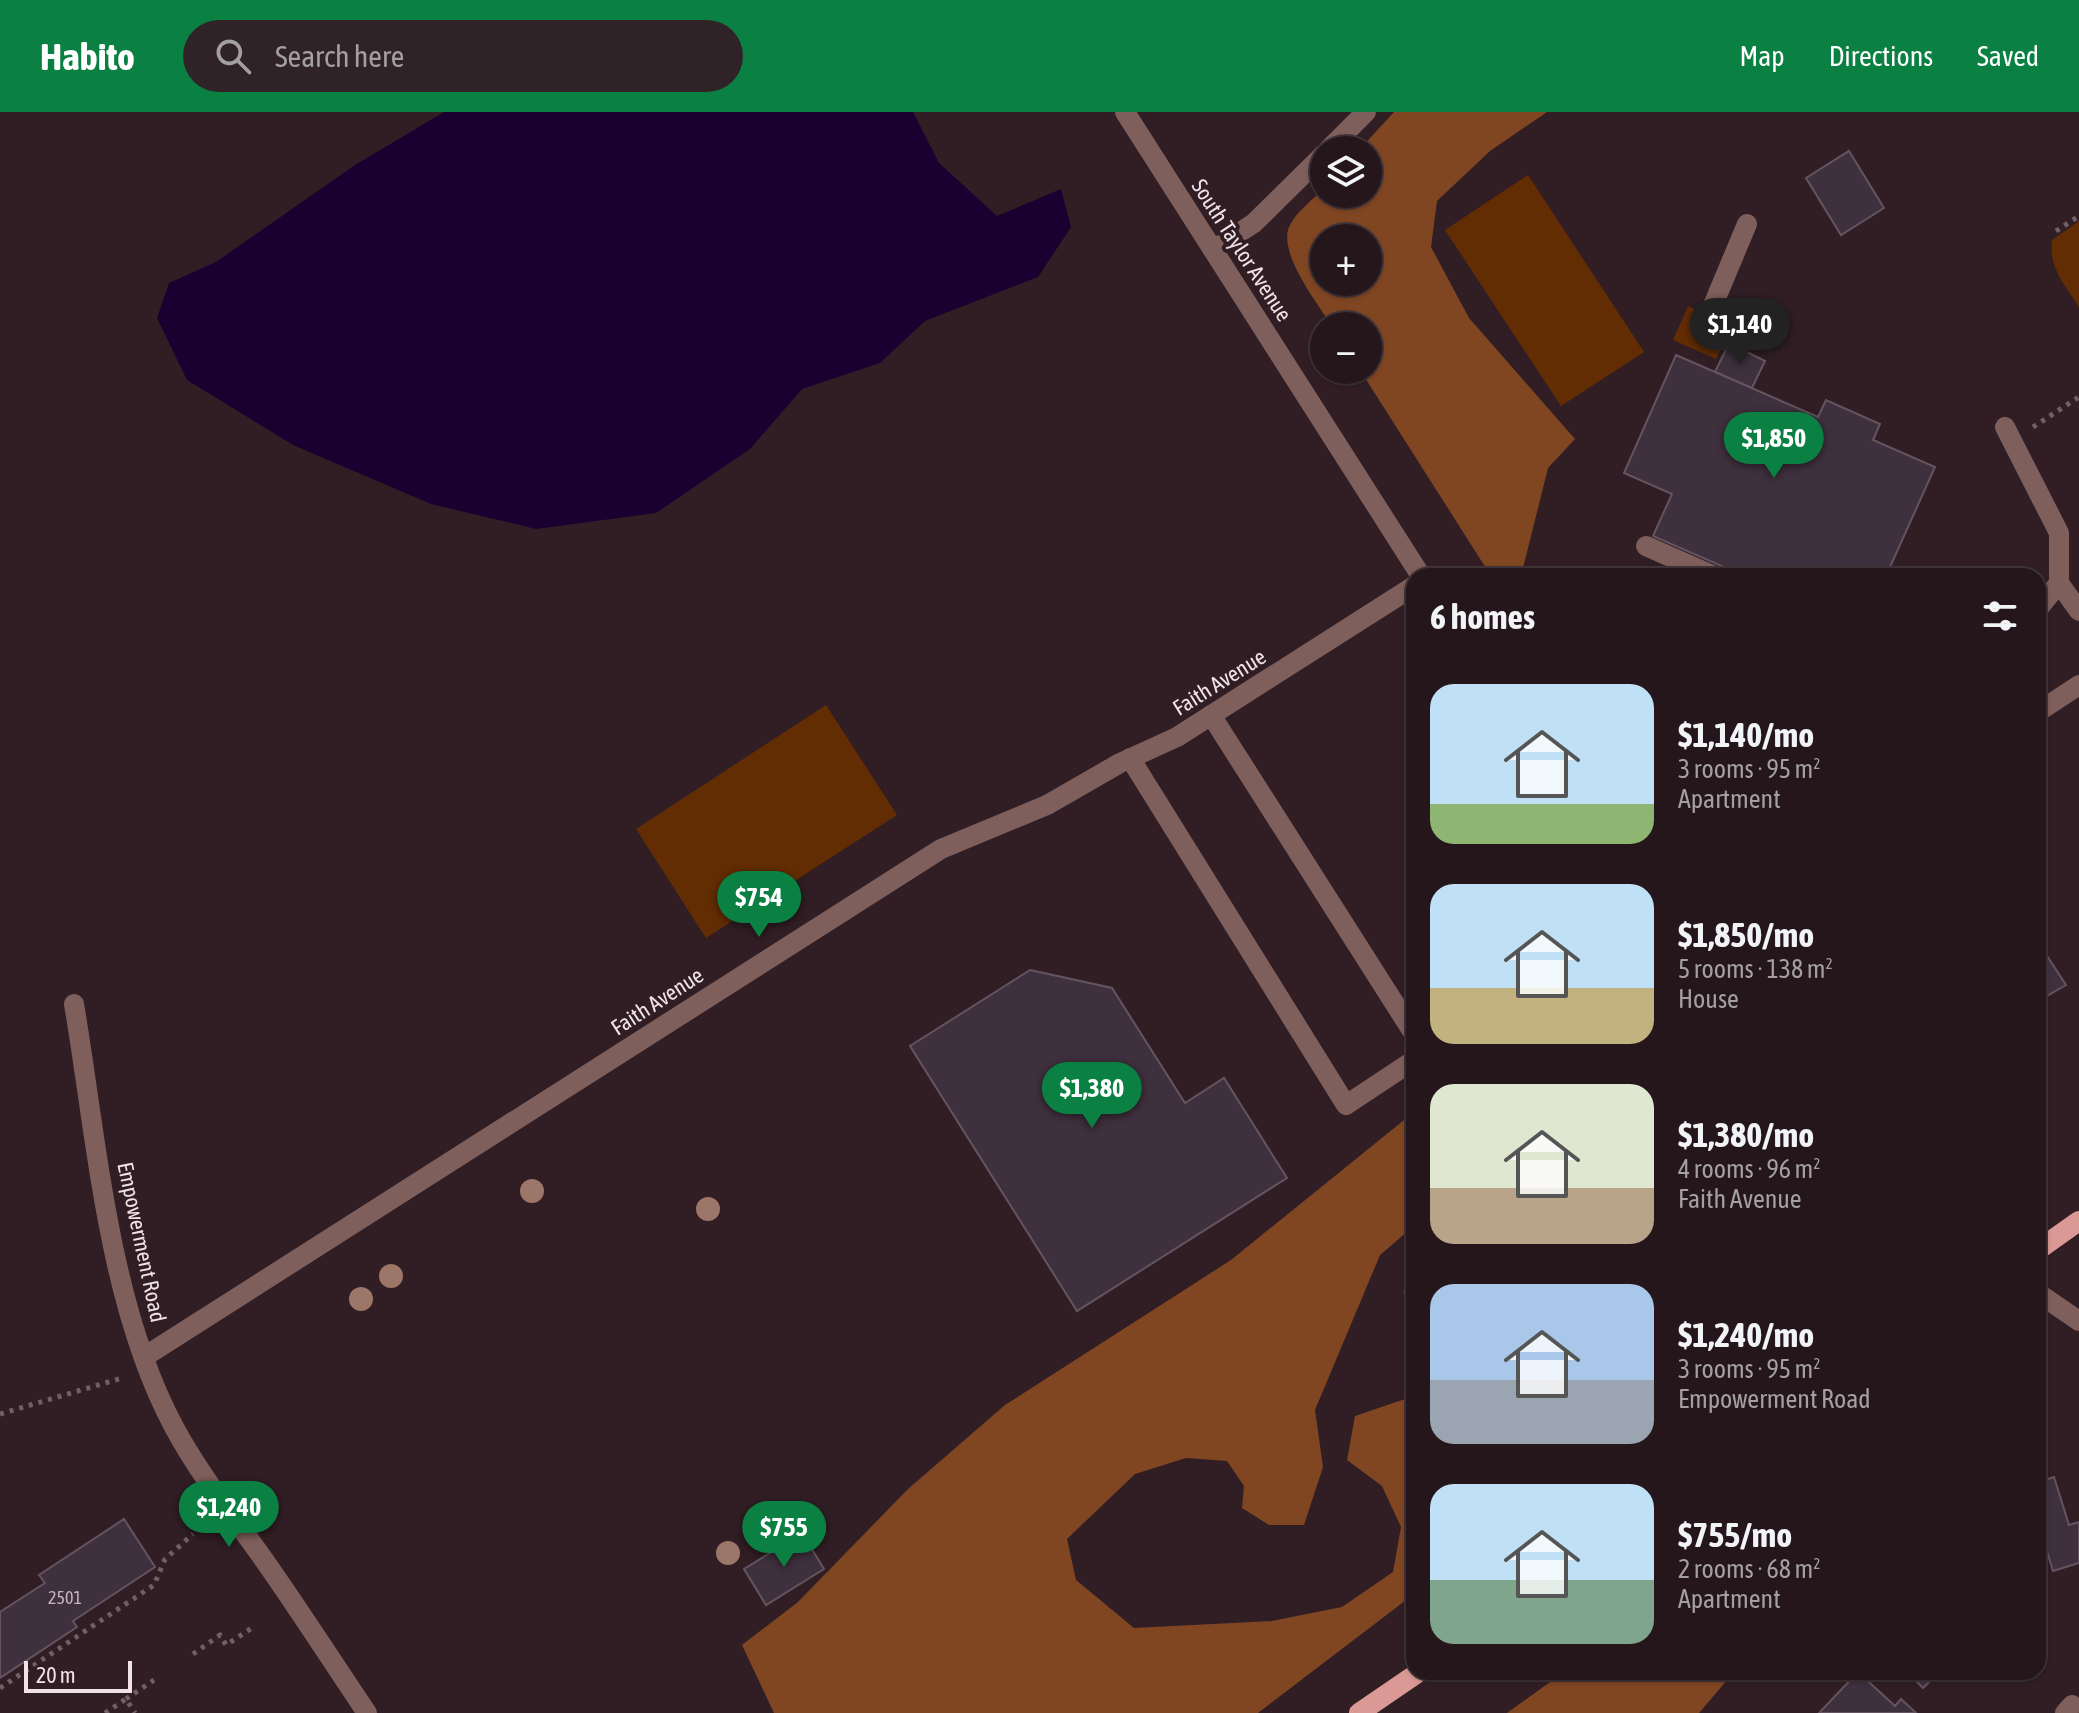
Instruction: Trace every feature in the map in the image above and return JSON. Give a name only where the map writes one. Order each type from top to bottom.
[{"type":"main road","points":[[2046,1244],[2079,1221]]},
{"type":"main road","points":[[1359,1713],[1407,1680]]},
{"type":"street","name":"South Taylor Avenue","points":[[1125,112],[1416,568]]},
{"type":"street","points":[[1342,136],[1366,112]]},
{"type":"street","points":[[1213,250],[1254,223],[1310,168]]},
{"type":"street","points":[[1711,310],[1747,224]]},
{"type":"street","points":[[2005,427],[2059,533],[2059,583],[2079,611]]},
{"type":"street","points":[[1646,546],[1696,568]]},
{"type":"street","points":[[2046,599],[2059,583]]},
{"type":"street","name":"Faith Avenue","points":[[144,1357],[941,849],[1047,805],[1130,758],[1177,737],[1406,591]]},
{"type":"street","points":[[2046,707],[2079,685]]},
{"type":"street","points":[[1211,715],[1406,1021]]},
{"type":"street","points":[[1130,758],[1346,1105],[1406,1065]]},
{"type":"street","name":"Empowerment Road","points":[[74,1004],[118,1266],[128,1311],[144,1357],[174,1427],[367,1713]]},
{"type":"street","points":[[2046,1298],[2079,1321]]},
{"type":"path","points":[[2056,231],[2079,216]]},
{"type":"path","points":[[2051,415],[2079,397]]},
{"type":"path","points":[[0,1414],[122,1378],[144,1357]]},
{"type":"path","points":[[0,1688],[154,1585],[165,1559],[193,1534]]},
{"type":"path","points":[[193,1654],[220,1635],[226,1645],[255,1626]]},
{"type":"path","points":[[105,1713],[154,1680]]},
{"type":"path","points":[[126,1699],[135,1713]]},
{"type":"shaded area","points":[[444,112],[913,112],[939,163],[997,216],[1061,189],[1071,227],[1038,277],[925,321],[880,363],[802,389],[750,449],[656,513],[536,529],[431,504],[293,445],[187,380],[157,318],[169,283],[216,262],[355,165]]},
{"type":"shaded area","points":[[1394,112],[1547,112],[1490,151],[1437,201],[1431,247],[1469,318],[1575,439],[1548,468],[1523,568],[1486,568],[1369,384],[1382,384],[1382,312],[1323,312],[1312,296],[1382,296],[1382,224],[1310,224],[1310,293],[1293,263],[1287,236],[1290,225],[1310,201],[1310,208],[1382,208],[1382,136],[1372,136]]},
{"type":"shaded area","points":[[1528,175],[1644,352],[1561,406],[1445,230]]},
{"type":"shaded area","points":[[2079,221],[2079,307],[2059,275],[2051,250],[2052,240]]},
{"type":"shaded area","points":[[1688,306],[1731,325],[1716,359],[1673,340]]},
{"type":"shaded area","points":[[826,705],[897,815],[706,938],[636,829]]},
{"type":"shaded area","points":[[1406,1118],[1406,1233],[1380,1255],[1315,1410],[1323,1467],[1304,1525],[1269,1525],[1242,1508],[1244,1486],[1227,1461],[1186,1458],[1135,1474],[1067,1539],[1076,1580],[1134,1628],[1272,1621],[1342,1607],[1393,1572],[1401,1527],[1382,1486],[1347,1460],[1355,1416],[1406,1399],[1406,1600],[1258,1713],[774,1713],[742,1645],[798,1602],[908,1489],[1005,1405],[1231,1260]]},
{"type":"shaded area","points":[[1553,1680],[1727,1680],[1699,1713],[1507,1713]]},
{"type":"building","points":[[1849,151],[1884,208],[1841,235],[1806,178]]},
{"type":"building","points":[[1729,343],[1765,361],[1752,388],[1715,372]]},
{"type":"building","points":[[1676,355],[1818,417],[1826,400],[1880,424],[1873,440],[1935,467],[1890,568],[1726,568],[1653,536],[1672,494],[1624,473]]},
{"type":"building","points":[[2046,954],[2066,985],[2046,996]]},
{"type":"building","points":[[1030,970],[1112,988],[1185,1103],[1224,1078],[1287,1178],[1077,1311],[910,1046]]},
{"type":"building","points":[[2054,1477],[2069,1525],[2079,1522],[2079,1563],[2053,1571],[2046,1548],[2046,1480]]},
{"type":"building","points":[[124,1519],[155,1567],[73,1621],[77,1627],[0,1678],[0,1612],[45,1583],[39,1575]]},
{"type":"building","points":[[802,1533],[824,1569],[766,1605],[744,1569]]},
{"type":"building","points":[[1850,1680],[1867,1680],[1895,1706],[1901,1699],[1916,1713],[1819,1713]]},
{"type":"building","points":[[1915,1680],[1931,1680],[1923,1688]]}]
